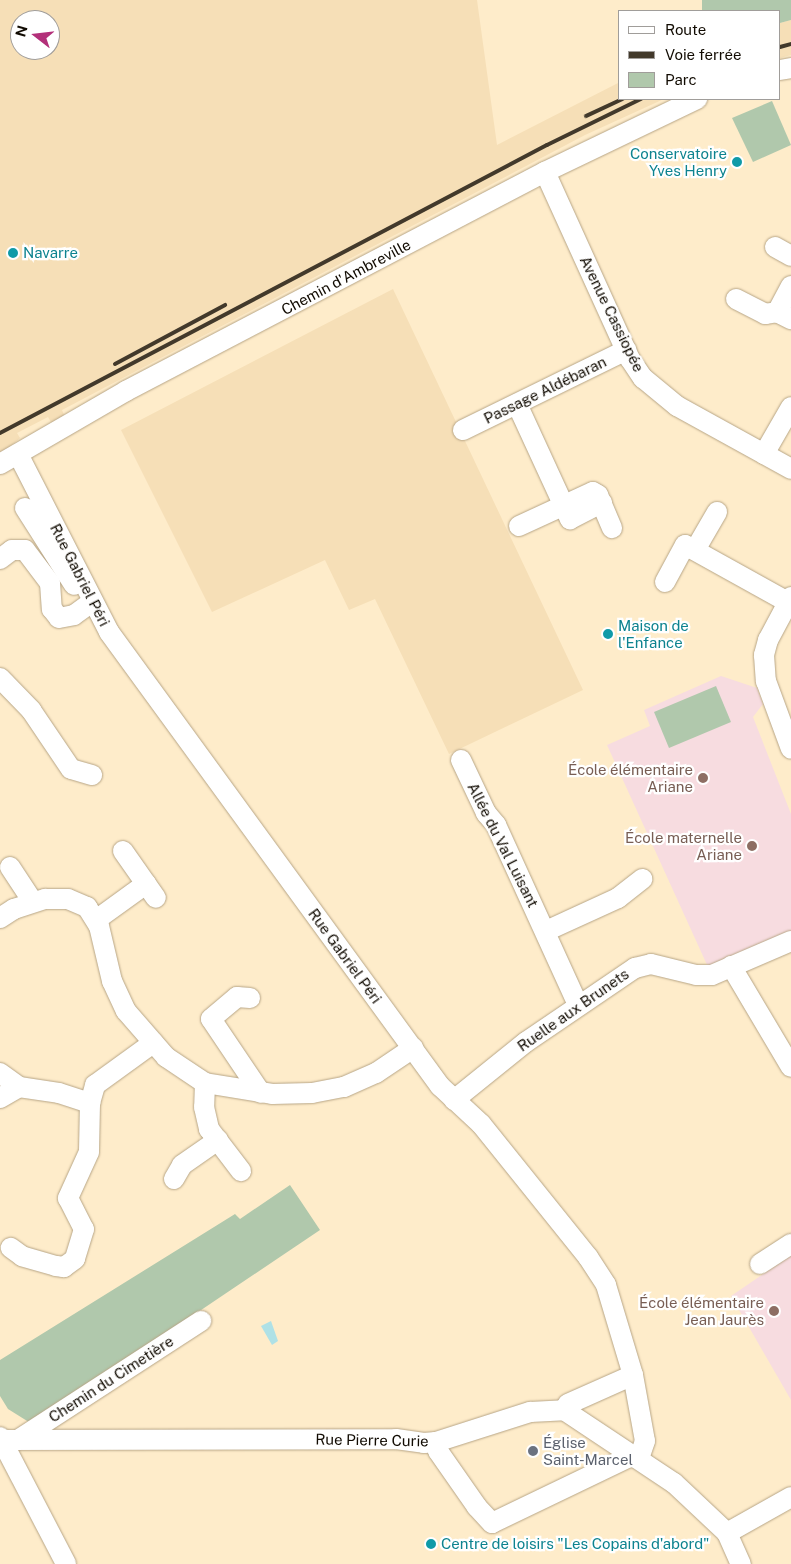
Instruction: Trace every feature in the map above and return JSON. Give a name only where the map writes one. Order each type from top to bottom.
[{"type":"street","name":"Chemin d'Ambreville","points":[[0,464],[126,391],[545,172],[695,100]]},
{"type":"street","name":"Avenue Cassiopée","points":[[545,172],[626,350],[643,378],[658,393],[791,469]]},
{"type":"street","points":[[736,299],[765,314],[784,316],[791,286]]},
{"type":"street","name":"Passage Aldébaran","points":[[463,430],[626,350]]},
{"type":"street","points":[[517,404],[570,519],[602,503],[612,528]]},
{"type":"street","points":[[764,454],[791,407]]},
{"type":"street","name":"Rue Gabriel Péri","points":[[18,454],[109,632],[413,1048],[454,1100],[476,1119],[588,1257],[606,1285],[633,1375],[645,1441],[636,1457]]},
{"type":"street","points":[[519,526],[563,505]]},
{"type":"street","points":[[0,559],[12,550],[25,550],[50,582],[52,609],[59,618],[74,616],[92,602],[71,582],[25,508]]},
{"type":"street","points":[[695,550],[717,512]]},
{"type":"street","points":[[665,582],[685,545],[790,599],[768,640],[764,655],[766,681],[785,715],[791,750]]},
{"type":"street","points":[[1,685],[31,710],[71,769],[92,775]]},
{"type":"street","name":"Allée du Val Luisant","points":[[461,760],[546,931],[578,1005]]},
{"type":"street","points":[[96,920],[151,891],[124,851]]},
{"type":"street","points":[[10,866],[34,902]]},
{"type":"street","points":[[546,931],[618,898],[642,879]]},
{"type":"street","points":[[0,918],[14,909],[34,902],[68,899],[82,903],[96,920],[112,981],[126,1011],[166,1057],[205,1083],[261,1092],[312,1093],[344,1087],[376,1073],[413,1048]]},
{"type":"street","name":"Ruelle aux Brunets","points":[[454,1100],[526,1042],[635,968],[651,964],[696,975],[712,975],[791,941]]},
{"type":"street","points":[[731,966],[791,1066]]},
{"type":"street","points":[[250,998],[237,997],[211,1018],[261,1092]]},
{"type":"street","points":[[11,1248],[22,1256],[56,1266],[64,1267],[75,1259],[84,1229],[69,1202],[69,1194],[88,1160],[91,1122],[90,1103],[95,1085],[153,1043]]},
{"type":"street","points":[[0,1073],[19,1087],[59,1092],[90,1103]]},
{"type":"street","points":[[205,1083],[204,1107],[209,1128],[241,1172]]},
{"type":"street","points":[[0,1098],[19,1087]]},
{"type":"street","points":[[174,1179],[182,1166],[218,1140]]},
{"type":"street","points":[[760,1264],[791,1244]]},
{"type":"street","name":"Chemin du Cimetière","points":[[8,1439],[201,1321]]},
{"type":"street","points":[[633,1375],[568,1404],[564,1410],[674,1483],[727,1532],[741,1564]]},
{"type":"street","name":"Rue Pierre Curie","points":[[8,1439],[396,1439],[436,1442],[530,1412],[564,1410]]},
{"type":"street","points":[[8,1439],[66,1564]]},
{"type":"street","points":[[436,1442],[438,1451],[477,1508],[492,1523],[636,1457]]},
{"type":"street","points":[[727,1532],[791,1497]]},
{"type":"shaded area","points":[[0,0],[477,0],[497,145],[618,83],[618,100],[662,100],[585,135],[62,410],[65,417],[52,424],[48,417],[17,433],[20,438],[0,455]]},
{"type":"shaded area","points":[[791,20],[791,55],[781,58],[781,23]]},
{"type":"shaded area","points":[[393,289],[583,690],[449,754],[375,599],[349,610],[325,560],[212,612],[121,430]]},
{"type":"shaded area","points":[[721,676],[757,688],[763,704],[753,717],[791,814],[791,933],[708,967],[607,745],[650,726],[644,710]]},
{"type":"shaded area","points":[[791,1255],[791,1400],[731,1296]]},
{"type":"green space","points":[[702,0],[791,0],[791,20],[781,23],[781,10],[702,10]]},
{"type":"green space","points":[[772,101],[791,145],[753,162],[732,118]]},
{"type":"green space","points":[[716,686],[731,722],[669,748],[654,712]]},
{"type":"green space","points":[[290,1185],[320,1230],[32,1424],[8,1409],[0,1396],[0,1360],[235,1214],[240,1219]]},
{"type":"water","points":[[271,1321],[278,1341],[272,1345],[261,1326]]},
{"type":"railway","points":[[781,47],[791,44]]},
{"type":"railway","points":[[586,116],[620,100]]},
{"type":"railway","points":[[0,433],[547,145],[639,100]]},
{"type":"railway","points":[[115,364],[225,305]]},
{"type":"place","name":"Conservatoire Yves Henry","points":[[737,162]]},
{"type":"place","name":"Navarre","points":[[13,253]]},
{"type":"place","name":"Maison de l'Enfance","points":[[608,634]]},
{"type":"place","name":"École élémentaire Ariane","points":[[703,778]]},
{"type":"place","name":"École maternelle Ariane","points":[[752,846]]},
{"type":"place","name":"École élémentaire Jean Jaurès","points":[[774,1311]]},
{"type":"place","name":"Église Saint-Marcel","points":[[533,1451]]},
{"type":"place","name":"Centre de loisirs \"Les Copains d'abord\"","points":[[431,1544]]}]
